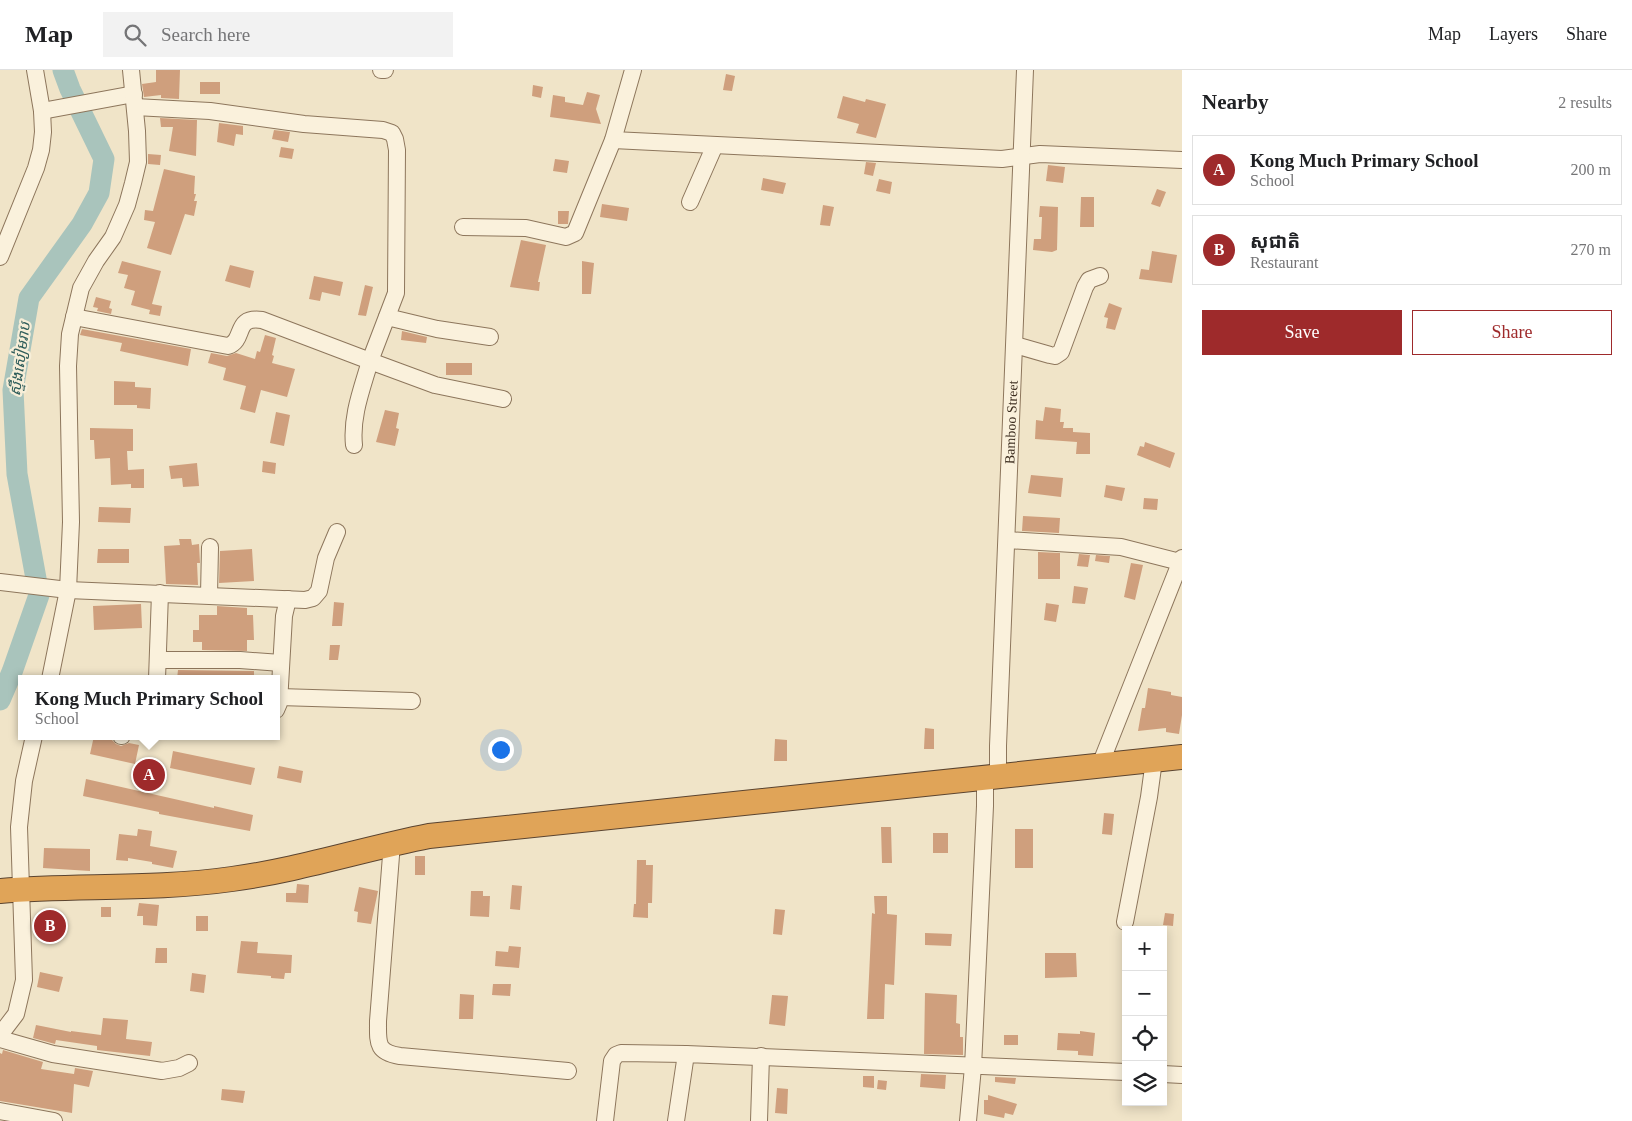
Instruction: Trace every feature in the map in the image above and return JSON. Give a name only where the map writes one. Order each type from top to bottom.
[{"type":"highway","points":[[10,890],[190,884],[276,871],[429,836],[1182,757]]},
{"type":"street","points":[[0,256],[6,226],[39,159],[43,132],[40,91],[35,70]]},
{"type":"street","points":[[53,675],[64,619],[71,512],[68,366],[70,334],[81,288],[96,261],[113,237],[127,205],[138,162],[135,101],[131,70]]},
{"type":"street","points":[[464,227],[526,228],[566,237],[575,233],[613,140],[633,70]]},
{"type":"street","name":"Bamboo Street","points":[[968,1121],[974,1067],[992,777],[998,746],[1025,70]]},
{"type":"street","points":[[42,111],[107,100],[135,101],[304,124],[383,130],[392,133],[397,150],[396,293],[370,361],[354,415],[352,429],[354,445]]},
{"type":"street","points":[[613,140],[1002,159],[1040,154],[1182,160]]},
{"type":"street","points":[[690,202],[715,145]]},
{"type":"street","points":[[1015,345],[1055,356],[1062,352],[1082,294],[1089,280],[1100,276]]},
{"type":"street","points":[[387,316],[437,329],[490,337]]},
{"type":"street","points":[[74,317],[228,346],[234,343],[243,323],[253,319],[262,320],[434,385],[503,399]]},
{"type":"street","points":[[5,583],[65,589],[305,600],[313,598],[317,594],[326,558],[337,532]]},
{"type":"street","points":[[1007,540],[1122,547],[1181,560],[1100,765]]},
{"type":"street","points":[[209,595],[210,547]]},
{"type":"street","points":[[157,675],[160,593]]},
{"type":"street","points":[[280,677],[284,616],[288,598]]},
{"type":"street","points":[[158,660],[240,660],[281,663]]},
{"type":"street","points":[[280,704],[412,701]]},
{"type":"street","points":[[0,1035],[16,1014],[24,980],[10,890],[24,781],[33,740]]},
{"type":"street","points":[[1125,922],[1149,797],[1154,760]]},
{"type":"street","points":[[392,843],[378,1021],[380,1048],[386,1054],[400,1056],[568,1071]]},
{"type":"street","points":[[0,1039],[53,1054],[162,1072],[179,1068],[189,1063]]},
{"type":"street","points":[[604,1121],[612,1061],[616,1055],[621,1053],[761,1056],[974,1067],[1122,1072]]},
{"type":"street","points":[[676,1121],[686,1054]]},
{"type":"street","points":[[759,1121],[761,1056]]},
{"type":"street","points":[[1167,1074],[1182,1075]]},
{"type":"street","points":[[0,1111],[54,1121]]},
{"type":"building","points":[[156,70],[180,70],[179,99],[161,98],[161,95],[144,97],[142,84],[156,82]]},
{"type":"building","points":[[726,74],[735,76],[732,91],[723,90]]},
{"type":"building","points":[[200,82],[220,82],[220,94],[200,94]]},
{"type":"building","points":[[533,85],[543,87],[541,98],[532,96]]},
{"type":"building","points":[[587,92],[600,95],[596,109],[601,124],[550,117],[553,95],[565,97],[565,102],[583,105]]},
{"type":"building","points":[[843,96],[865,102],[866,99],[886,104],[876,138],[856,133],[859,124],[837,118]]},
{"type":"building","points":[[160,118],[197,120],[196,156],[169,151],[173,127],[161,127]]},
{"type":"building","points":[[219,123],[243,126],[243,135],[236,134],[234,146],[217,142]]},
{"type":"building","points":[[274,130],[290,132],[288,142],[272,139]]},
{"type":"building","points":[[281,147],[294,149],[292,159],[279,157]]},
{"type":"building","points":[[148,154],[161,155],[160,165],[148,164]]},
{"type":"building","points":[[555,159],[569,161],[567,173],[553,171]]},
{"type":"building","points":[[866,162],[876,163],[873,176],[864,174]]},
{"type":"building","points":[[1048,165],[1065,167],[1063,183],[1046,181]]},
{"type":"building","points":[[164,169],[195,176],[194,194],[196,194],[194,201],[197,201],[194,216],[185,214],[171,255],[147,248],[155,222],[144,220],[145,210],[153,211]]},
{"type":"building","points":[[763,178],[786,183],[783,194],[761,190]]},
{"type":"building","points":[[879,179],[892,182],[890,194],[876,191]]},
{"type":"building","points":[[1157,189],[1166,192],[1160,207],[1151,204]]},
{"type":"building","points":[[1081,197],[1094,197],[1094,227],[1080,227]]},
{"type":"building","points":[[602,204],[629,208],[627,221],[600,217]]},
{"type":"building","points":[[823,205],[834,207],[830,226],[820,225]]},
{"type":"building","points":[[1040,206],[1058,207],[1057,250],[1052,252],[1033,250],[1034,239],[1041,239],[1042,217],[1039,217]]},
{"type":"building","points":[[558,211],[569,211],[568,224],[558,224]]},
{"type":"building","points":[[521,240],[546,245],[538,282],[540,282],[539,291],[510,287]]},
{"type":"building","points":[[1152,251],[1177,255],[1172,283],[1139,279],[1141,269],[1149,270]]},
{"type":"building","points":[[122,261],[161,271],[152,304],[162,306],[160,316],[149,314],[150,310],[131,305],[135,291],[124,288],[128,275],[118,273]]},
{"type":"building","points":[[582,261],[594,263],[591,294],[582,294]]},
{"type":"building","points":[[230,265],[254,271],[250,288],[225,281]]},
{"type":"building","points":[[314,276],[343,282],[340,296],[322,292],[320,301],[309,299]]},
{"type":"building","points":[[365,285],[373,287],[366,316],[358,315]]},
{"type":"building","points":[[96,297],[111,301],[109,308],[112,309],[111,314],[97,311],[98,308],[93,307]]},
{"type":"building","points":[[1109,303],[1122,308],[1115,330],[1106,328],[1108,318],[1104,317]]},
{"type":"building","points":[[82,329],[191,349],[188,366],[120,351],[122,343],[80,335]]},
{"type":"building","points":[[402,331],[427,337],[426,343],[401,340]]},
{"type":"building","points":[[265,335],[276,338],[272,363],[295,369],[287,397],[261,390],[255,413],[240,409],[246,386],[223,380],[226,368],[208,363],[211,353],[227,356],[236,353],[255,359],[257,351],[260,352]]},
{"type":"building","points":[[446,363],[472,363],[472,375],[446,375]]},
{"type":"building","points":[[114,381],[135,382],[135,387],[151,388],[150,409],[137,408],[137,405],[114,405]]},
{"type":"building","points":[[1045,407],[1061,409],[1060,422],[1064,422],[1063,428],[1073,428],[1073,432],[1090,433],[1090,454],[1076,454],[1077,442],[1035,439],[1036,420],[1043,421]]},
{"type":"building","points":[[385,410],[399,413],[396,428],[399,429],[395,446],[376,442]]},
{"type":"building","points":[[276,412],[290,415],[284,446],[270,443]]},
{"type":"building","points":[[90,428],[133,429],[133,451],[127,451],[128,470],[144,469],[144,488],[131,488],[131,484],[111,485],[110,458],[95,459],[94,440],[90,440]]},
{"type":"building","points":[[1145,442],[1175,453],[1170,468],[1137,455],[1140,446],[1144,447]]},
{"type":"building","points":[[263,461],[276,463],[275,474],[262,472]]},
{"type":"building","points":[[197,463],[199,486],[183,487],[182,478],[171,479],[169,466]]},
{"type":"building","points":[[1031,475],[1063,478],[1061,497],[1028,493]]},
{"type":"building","points":[[1106,485],[1125,488],[1122,501],[1104,497]]},
{"type":"building","points":[[1144,498],[1158,499],[1157,510],[1143,509]]},
{"type":"building","points":[[99,507],[131,508],[130,523],[98,522]]},
{"type":"building","points":[[1023,516],[1060,518],[1059,533],[1022,531]]},
{"type":"building","points":[[179,539],[191,539],[192,545],[199,544],[200,563],[197,563],[198,585],[166,584],[164,546],[180,545]]},
{"type":"building","points":[[98,549],[129,549],[129,563],[97,563]]},
{"type":"building","points":[[252,549],[254,581],[219,583],[220,551]]},
{"type":"building","points":[[1038,552],[1060,553],[1060,579],[1038,579]]},
{"type":"building","points":[[1079,554],[1090,555],[1088,567],[1077,566]]},
{"type":"building","points":[[1096,555],[1110,556],[1109,563],[1095,561]]},
{"type":"building","points":[[1131,563],[1143,565],[1135,600],[1124,597]]},
{"type":"building","points":[[1074,586],[1088,588],[1085,604],[1072,603]]},
{"type":"building","points":[[334,602],[344,603],[342,626],[332,626]]},
{"type":"building","points":[[1046,603],[1059,605],[1056,622],[1044,620]]},
{"type":"building","points":[[141,604],[142,628],[94,630],[93,606]]},
{"type":"building","points":[[217,606],[247,608],[247,615],[253,615],[254,640],[247,640],[247,651],[202,650],[202,642],[193,642],[193,630],[199,630],[199,615],[217,615]]},
{"type":"building","points":[[330,645],[340,645],[338,660],[329,660]]},
{"type":"building","points":[[178,670],[254,671],[254,675],[177,675]]},
{"type":"building","points":[[1148,688],[1171,692],[1171,695],[1182,697],[1179,734],[1166,732],[1166,728],[1138,731],[1142,708],[1145,708]]},
{"type":"building","points":[[925,728],[934,729],[934,749],[924,749]]},
{"type":"building","points":[[775,739],[787,740],[787,761],[774,761]]},
{"type":"building","points":[[93,740],[112,740],[121,746],[129,743],[139,745],[135,764],[90,754]]},
{"type":"building","points":[[173,751],[255,768],[251,785],[170,768]]},
{"type":"building","points":[[279,766],[303,771],[301,783],[277,778]]},
{"type":"building","points":[[86,779],[253,815],[250,831],[159,814],[159,812],[83,796]]},
{"type":"building","points":[[1104,813],[1114,814],[1112,835],[1102,834]]},
{"type":"building","points":[[881,827],[891,827],[892,863],[882,863]]},
{"type":"building","points":[[138,829],[152,831],[150,846],[177,851],[173,868],[128,858],[128,861],[116,860],[119,834],[137,836]]},
{"type":"building","points":[[1015,829],[1033,829],[1033,868],[1015,868]]},
{"type":"building","points":[[933,833],[948,833],[948,853],[933,853]]},
{"type":"building","points":[[44,848],[90,849],[90,871],[43,868]]},
{"type":"building","points":[[415,856],[425,856],[425,875],[415,875]]},
{"type":"building","points":[[637,860],[646,860],[646,865],[653,865],[652,903],[648,903],[648,918],[633,917],[634,904],[636,904]]},
{"type":"building","points":[[297,884],[309,885],[308,903],[286,902],[286,893],[296,893]]},
{"type":"building","points":[[512,885],[522,886],[520,910],[510,909]]},
{"type":"building","points":[[359,887],[378,891],[371,924],[357,922],[358,912],[354,911]]},
{"type":"building","points":[[471,891],[483,891],[483,896],[490,896],[489,917],[470,916]]},
{"type":"building","points":[[874,896],[887,896],[887,914],[897,915],[894,985],[885,984],[884,1019],[867,1019],[872,913],[875,914]]},
{"type":"building","points":[[139,903],[159,905],[157,926],[143,925],[143,916],[137,916]]},
{"type":"building","points":[[101,907],[111,907],[111,917],[101,917]]},
{"type":"building","points":[[775,909],[785,910],[782,935],[773,934]]},
{"type":"building","points":[[1165,913],[1174,914],[1173,926],[1163,925]]},
{"type":"building","points":[[196,916],[208,916],[208,931],[196,931]]},
{"type":"building","points":[[925,933],[952,934],[951,946],[925,945]]},
{"type":"building","points":[[241,941],[258,942],[257,953],[292,955],[291,973],[285,973],[284,979],[237,973]]},
{"type":"building","points":[[509,946],[521,947],[519,968],[495,966],[496,951],[508,952]]},
{"type":"building","points":[[156,948],[167,948],[167,963],[155,963]]},
{"type":"building","points":[[1045,953],[1076,953],[1077,977],[1045,978]]},
{"type":"building","points":[[40,972],[63,977],[59,992],[37,987]]},
{"type":"building","points":[[192,973],[206,975],[204,993],[190,991]]},
{"type":"building","points":[[493,984],[511,984],[510,996],[492,995]]},
{"type":"building","points":[[925,993],[957,995],[956,1023],[960,1024],[960,1037],[963,1037],[963,1055],[924,1054]]},
{"type":"building","points":[[460,994],[474,995],[473,1019],[459,1019]]},
{"type":"building","points":[[772,995],[788,996],[785,1026],[769,1024]]},
{"type":"building","points":[[103,1018],[128,1020],[126,1039],[152,1042],[150,1056],[97,1050],[97,1046],[56,1040],[55,1044],[33,1038],[36,1025],[71,1032],[101,1035]]},
{"type":"building","points":[[1080,1031],[1095,1033],[1093,1056],[1078,1055],[1078,1051],[1057,1050],[1058,1033],[1080,1034]]},
{"type":"building","points":[[1004,1035],[1018,1035],[1018,1045],[1004,1045]]},
{"type":"building","points":[[3,1050],[43,1062],[41,1069],[74,1074],[75,1068],[93,1071],[89,1087],[74,1084],[72,1113],[0,1101],[0,1053],[2,1054]]},
{"type":"building","points":[[921,1074],[946,1075],[945,1089],[920,1087]]},
{"type":"building","points":[[863,1076],[874,1076],[874,1088],[863,1087]]},
{"type":"building","points":[[995,1077],[1016,1078],[1015,1084],[995,1082]]},
{"type":"building","points":[[878,1080],[887,1081],[886,1090],[877,1089]]},
{"type":"building","points":[[777,1088],[788,1089],[787,1114],[775,1113]]},
{"type":"building","points":[[222,1089],[245,1091],[243,1103],[221,1100]]},
{"type":"building","points":[[988,1095],[1017,1104],[1013,1115],[1005,1113],[1004,1118],[984,1114],[984,1100],[988,1100]]},
{"type":"waterway","name":"ស្ទឹងសៀមរាប","points":[[0,700],[39,595],[17,474],[13,390],[29,298],[82,224],[99,193],[104,159],[70,89],[63,70]]},
{"type":"place","name":"Kong Much Primary School","points":[[149,775]]},
{"type":"place","name":"សុជាតិ","points":[[50,926]]}]
